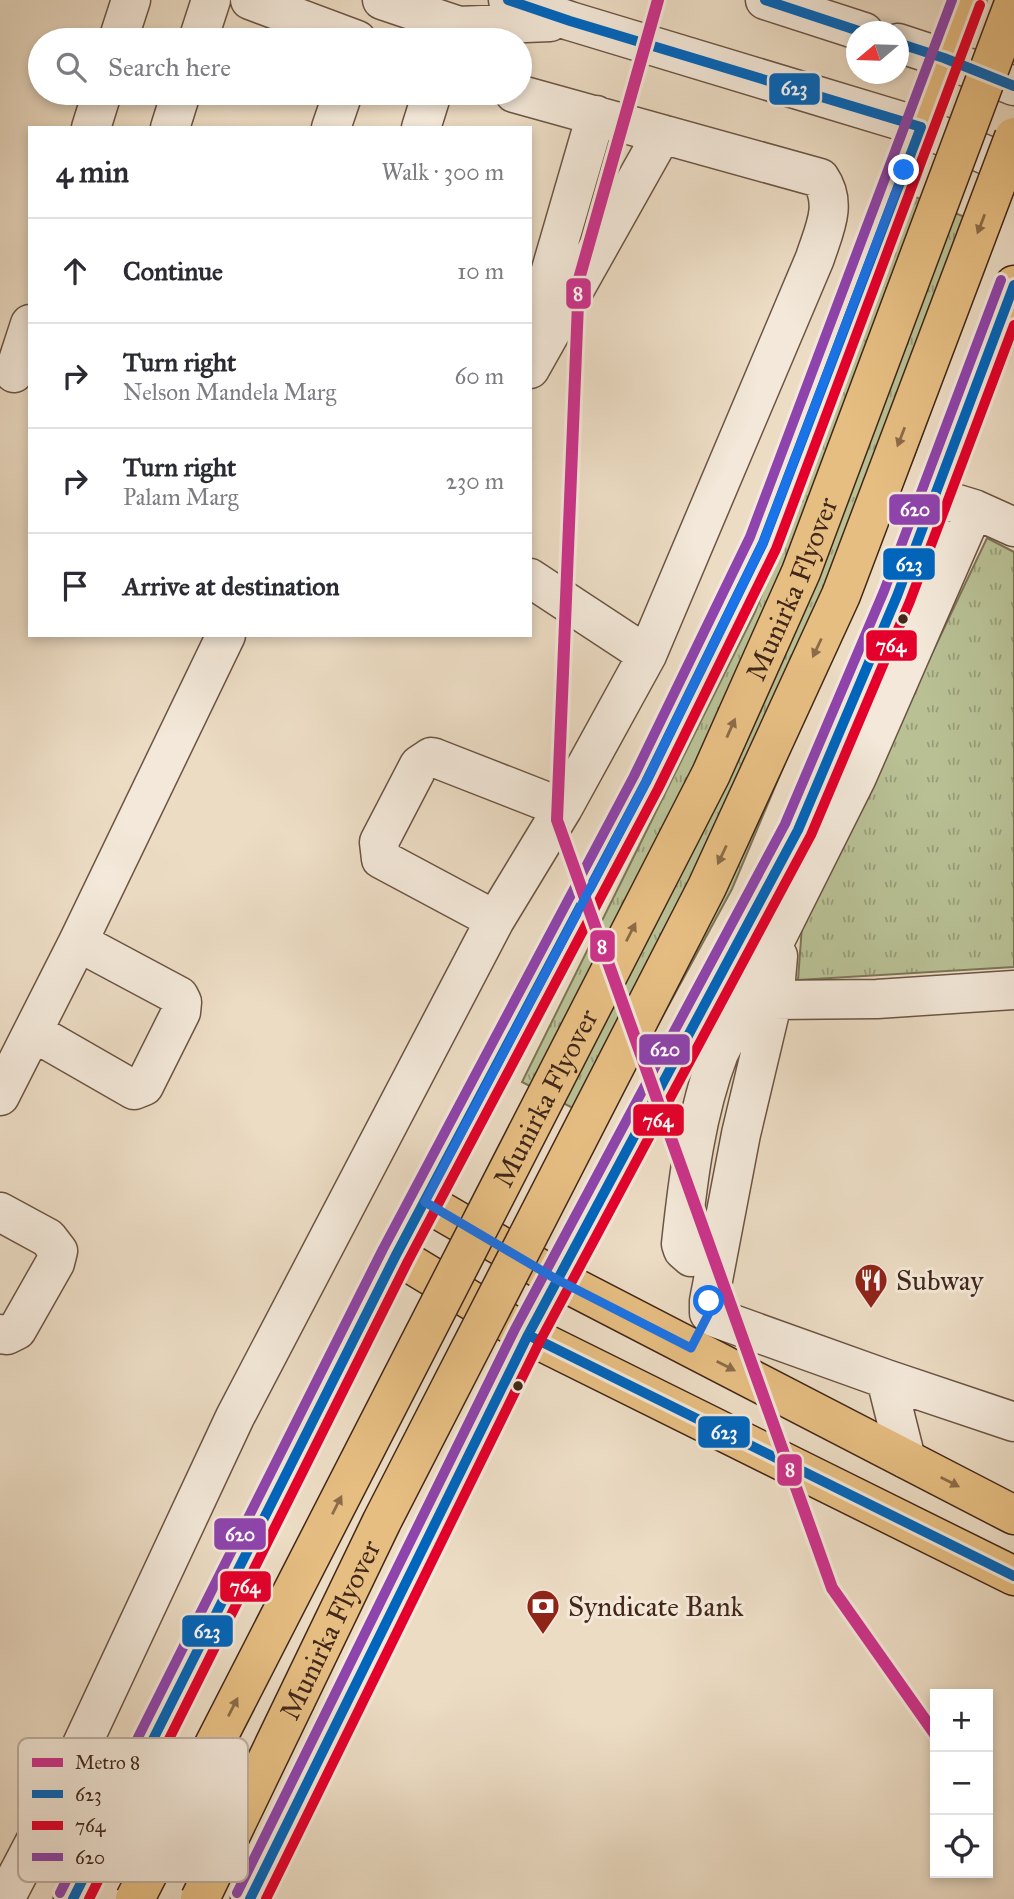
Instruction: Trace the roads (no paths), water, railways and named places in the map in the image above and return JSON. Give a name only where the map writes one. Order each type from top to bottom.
[{"type":"main road","points":[[154,1738],[396,1255],[646,782],[763,543],[967,0]]},
{"type":"main road","name":"Munirka Flyover","points":[[217,1738],[710,775],[801,572],[1014,3]]},
{"type":"main road","name":"Munirka Flyover","points":[[248,1799],[382,1521],[707,887],[841,595],[1014,137]]},
{"type":"main road","points":[[250,1899],[556,1279],[798,830],[897,596],[1014,285]]},
{"type":"main road","points":[[425,1202],[556,1279],[1014,1515]]},
{"type":"main road","points":[[396,1255],[528,1335],[1014,1576]]},
{"type":"main road","points":[[73,1899],[82,1882]]},
{"type":"main road","name":"Munirka Flyover","points":[[135,1899],[144,1882]]},
{"type":"main road","name":"Munirka Flyover","points":[[200,1899],[208,1882]]},
{"type":"street","points":[[122,28],[131,0]]},
{"type":"street","points":[[202,28],[211,0]]},
{"type":"street","points":[[250,0],[325,28]]},
{"type":"street","points":[[382,0],[458,26],[570,21]]},
{"type":"street","points":[[508,0],[921,127],[1014,167]]},
{"type":"street","points":[[765,0],[846,26]]},
{"type":"street","points":[[909,47],[1014,86]]},
{"type":"street","points":[[85,1738],[235,1417],[495,920],[563,808],[647,655],[816,258],[830,205],[829,192],[820,178],[532,98]]},
{"type":"street","points":[[92,126],[98,105]]},
{"type":"street","points":[[171,126],[177,105]]},
{"type":"street","points":[[332,126],[339,105]]},
{"type":"street","points":[[422,126],[428,105]]},
{"type":"street","points":[[532,336],[596,116]]},
{"type":"street","points":[[532,365],[662,134]]},
{"type":"street","points":[[15,373],[28,331]]},
{"type":"street","points":[[934,498],[974,509],[1014,527]]},
{"type":"street","points":[[718,1252],[691,1258],[683,1251],[681,1244],[698,1120],[719,1053],[857,777],[974,509]]},
{"type":"street","points":[[532,579],[647,655]]},
{"type":"street","points":[[0,1096],[78,942],[225,637]]},
{"type":"street","points":[[495,920],[384,862],[379,855],[379,842],[419,765],[431,757],[435,758],[563,808]]},
{"type":"street","points":[[691,1348],[709,1313],[709,1301],[741,1134],[773,1000],[779,933]]},
{"type":"street","points":[[33,1032],[134,1090],[144,1086],[181,1012],[182,1002],[179,996],[78,942]]},
{"type":"street","points":[[773,1000],[877,999],[1014,990]]},
{"type":"street","points":[[0,1212],[48,1238],[58,1251],[55,1263],[17,1330],[11,1335],[0,1334]]},
{"type":"street","points":[[709,1313],[713,1317],[886,1380],[1014,1422]]},
{"type":"street","points":[[886,1380],[906,1460]]},
{"type":"street","points":[[5,1899],[18,1874]]},
{"type":"metro line","name":"8","points":[[658,0],[579,279],[557,820],[832,1588],[930,1727]]},
{"type":"place","name":"Subway","points":[[871,1310]]},
{"type":"place","name":"Syndicate Bank","points":[[543,1636]]}]
